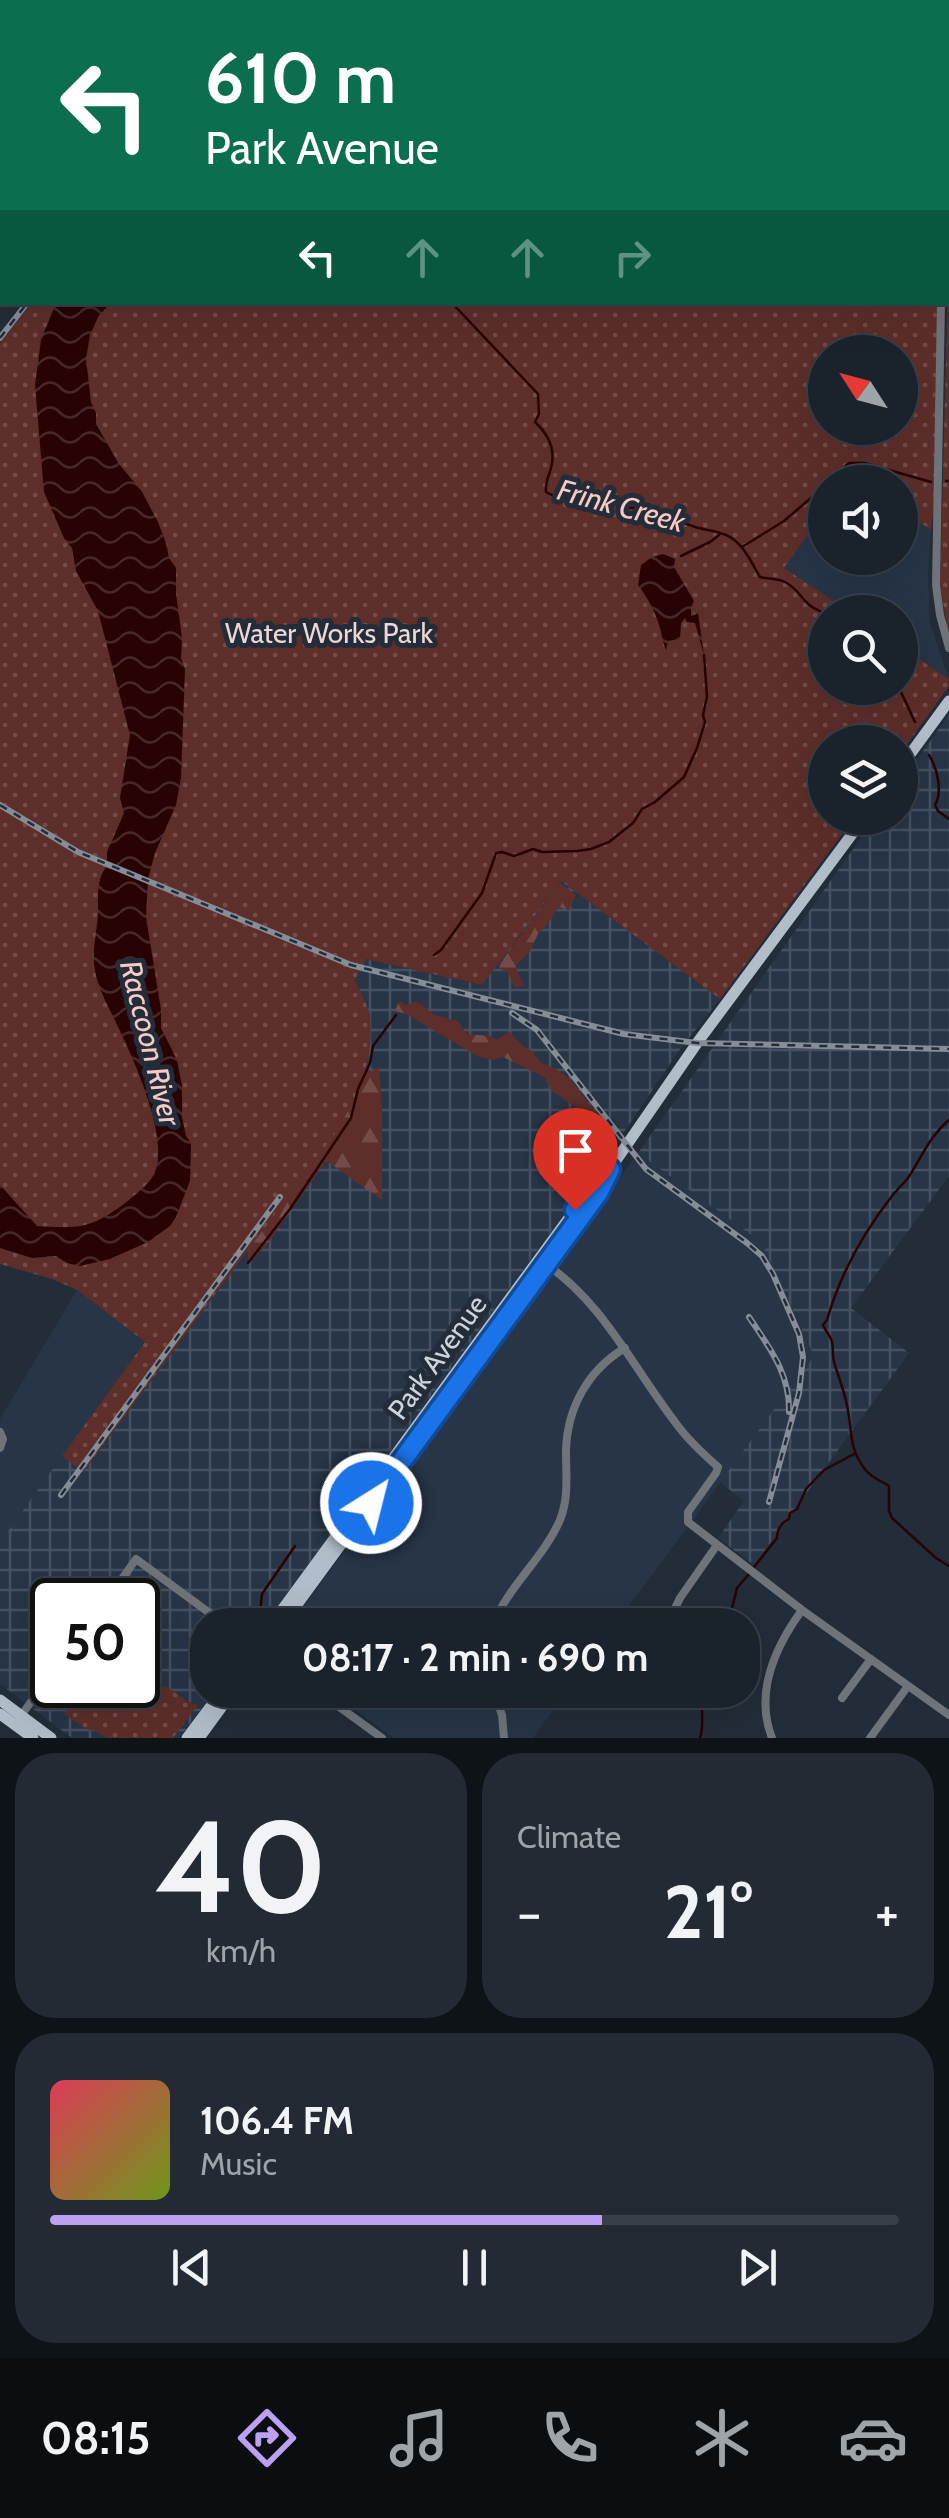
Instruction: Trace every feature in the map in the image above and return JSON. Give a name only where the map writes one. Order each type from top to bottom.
[{"type":"main road","points":[[918,743],[949,700]]},
{"type":"main road","name":"Park Avenue","points":[[285,1608],[542,1262],[598,1193],[610,1169],[697,1043],[851,835]]},
{"type":"main road","name":"Park Avenue","points":[[294,1608],[542,1262]]},
{"type":"main road","points":[[0,1700],[33,1738]]},
{"type":"main road","points":[[188,1738],[210,1708]]},
{"type":"main road","points":[[199,1738],[221,1708]]},
{"type":"main road","points":[[0,1714],[51,1738]]},
{"type":"street","points":[[941,305],[936,585],[949,648]]},
{"type":"street","points":[[542,1262],[592,1304],[676,1424],[718,1467],[687,1518],[691,1524],[802,1610],[949,1715]]},
{"type":"street","points":[[500,1608],[560,1520],[566,1494],[568,1433],[578,1400],[595,1372],[625,1348]]},
{"type":"street","points":[[0,1432],[0,1448]]},
{"type":"street","points":[[675,1608],[717,1545]]},
{"type":"street","points":[[122,1578],[136,1559],[203,1608]]},
{"type":"street","points":[[772,1738],[765,1714],[767,1683],[782,1640],[802,1610]]},
{"type":"street","points":[[842,1698],[871,1659]]},
{"type":"street","points":[[870,1738],[908,1686]]},
{"type":"street","points":[[18,1720],[30,1703]]},
{"type":"street","points":[[341,1708],[382,1738]]},
{"type":"street","points":[[499,1708],[504,1738]]},
{"type":"shaded area","points":[[918,521],[931,530],[930,624],[949,679],[918,658],[918,595],[824,595],[783,568],[808,533],[808,575],[918,575]]},
{"type":"shaded area","points":[[949,715],[949,1176],[851,1308],[909,1353],[754,1565],[718,1538],[744,1501],[720,1482],[814,1356],[761,1242],[638,1153],[863,835],[918,835],[918,758]]},
{"type":"shaded area","points":[[560,880],[720,999],[276,1608],[190,1608],[190,1708],[202,1708],[179,1738],[72,1738],[32,1708],[160,1708],[160,1578],[30,1578],[30,1706],[0,1684],[0,1542],[62,1456],[84,1471],[336,1132],[363,1083],[370,1015],[355,979],[366,959],[482,985]]},
{"type":"shaded area","points":[[638,1153],[761,1242],[814,1356],[628,1608],[303,1608]]},
{"type":"shaded area","points":[[77,1290],[145,1342],[0,1542],[0,1419]]},
{"type":"shaded area","points":[[353,1708],[555,1708],[533,1738],[394,1738]]},
{"type":"green space","name":"Water Works Park","points":[[30,305],[939,305],[931,530],[918,521],[918,465],[808,465],[808,534],[784,568],[824,595],[808,595],[808,705],[918,705],[918,658],[949,679],[949,686],[918,729],[918,725],[808,725],[808,835],[841,835],[720,999],[561,881],[482,985],[366,959],[355,980],[370,1017],[369,1049],[363,1078],[344,1118],[83,1472],[62,1456],[145,1342],[77,1290],[0,1264],[0,343]]},
{"type":"green space","points":[[947,305],[949,305],[949,636],[940,586]]},
{"type":"green space","points":[[560,883],[576,895],[569,910],[559,907],[529,953],[516,965],[525,986],[514,987],[509,974],[499,968],[500,963]]},
{"type":"green space","points":[[399,1001],[406,1005],[417,1001],[435,1015],[458,1021],[467,1034],[496,1040],[509,1032],[541,1063],[570,1079],[605,1128],[551,1090],[545,1078],[503,1057],[479,1057],[395,1011]]},
{"type":"green space","points":[[365,1066],[371,1071],[379,1067],[382,1200],[326,1161],[265,1247],[252,1260],[248,1259],[256,1237]]},
{"type":"green space","points":[[160,1687],[167,1687],[190,1702],[190,1708],[196,1708],[173,1738],[107,1738],[64,1714],[68,1708],[160,1708]]},
{"type":"water","name":"Raccoon River","points":[[55,305],[109,305],[99,315],[90,335],[86,359],[91,402],[96,424],[119,464],[141,490],[176,568],[181,658],[185,669],[181,778],[176,805],[148,879],[146,917],[161,1028],[177,1060],[182,1086],[182,1117],[191,1143],[190,1181],[170,1226],[148,1242],[110,1259],[80,1266],[56,1256],[32,1258],[0,1248],[0,1185],[37,1226],[86,1225],[140,1191],[153,1176],[158,1157],[148,1099],[101,992],[94,963],[99,886],[107,866],[107,852],[124,813],[120,798],[130,735],[98,611],[76,571],[72,548],[44,492],[35,385],[41,340]]},
{"type":"water","points":[[663,554],[675,559],[674,567],[694,601],[691,616],[698,613],[704,655],[695,623],[685,618],[680,639],[668,641],[666,650],[655,615],[638,585],[641,565]]},
{"type":"waterway","name":"Frink Creek","points":[[454,305],[538,394],[539,414],[535,422],[552,449],[546,492],[568,498],[607,499],[620,508],[649,510],[726,535],[742,547],[760,577],[785,582],[808,603]]},
{"type":"waterway","points":[[847,465],[871,465]]},
{"type":"waterway","points":[[918,478],[931,482]]},
{"type":"waterway","points":[[742,547],[808,501]]},
{"type":"waterway","points":[[681,556],[719,535]]},
{"type":"waterway","points":[[434,955],[482,893],[496,853],[514,856],[533,849],[577,851],[609,842],[633,823],[642,809],[684,777],[705,722],[704,655]]},
{"type":"waterway","name":"Frink Creek","points":[[907,705],[915,722]]},
{"type":"waterway","name":"Frink Creek","points":[[929,755],[938,780],[935,805],[949,819]]},
{"type":"waterway","points":[[248,1263],[351,1118],[373,1046],[396,1015]]},
{"type":"waterway","points":[[949,1120],[862,1240],[823,1325],[832,1341],[859,1460],[870,1474],[889,1486],[892,1518],[949,1566]]},
{"type":"waterway","points":[[754,1567],[777,1538],[790,1513],[797,1509],[806,1489],[824,1470],[854,1454]]},
{"type":"waterway","points":[[261,1608],[262,1594],[295,1546]]},
{"type":"waterway","points":[[732,1608],[737,1588],[749,1574]]},
{"type":"waterway","points":[[700,1738],[703,1708]]},
{"type":"railway","points":[[0,338],[26,305]]},
{"type":"railway","points":[[0,805],[78,852],[351,965],[624,1034],[697,1043],[949,1049]]},
{"type":"railway","points":[[512,1013],[537,1030],[646,1169],[747,1243],[762,1256],[773,1274],[799,1334],[803,1357],[799,1393],[769,1502]]},
{"type":"railway","points":[[61,1495],[280,1197]]},
{"type":"railway","points":[[749,1317],[782,1373],[789,1412]]},
{"type":"route","points":[[371,1503],[598,1193],[610,1169],[592,1185],[575,1210]]}]
